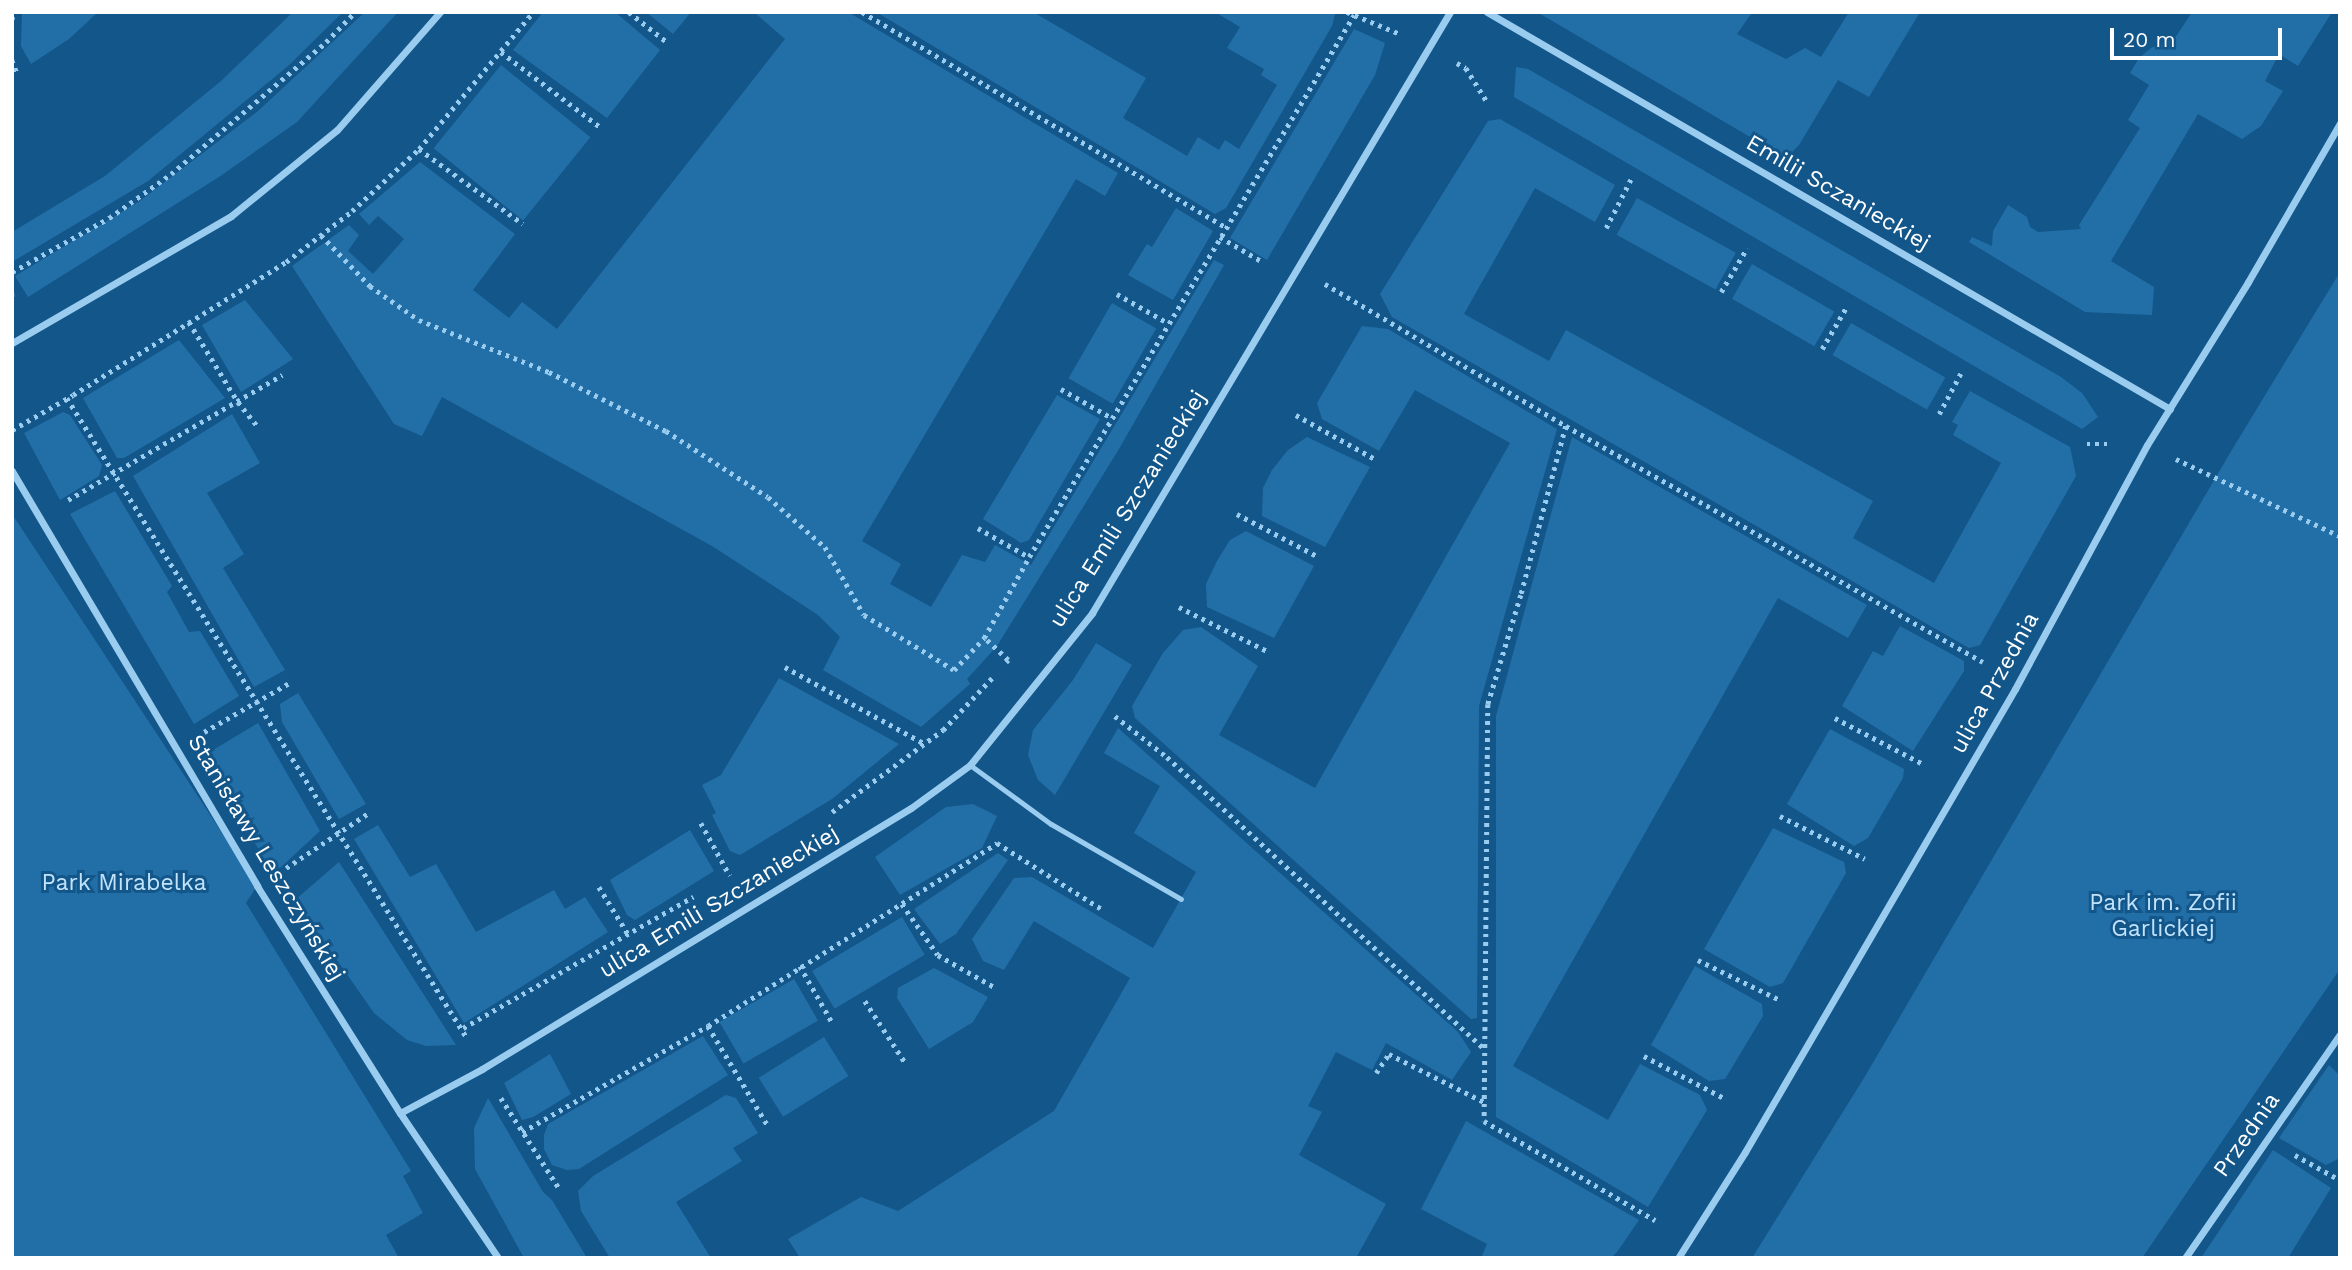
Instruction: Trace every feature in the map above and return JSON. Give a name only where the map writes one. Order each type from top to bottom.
[{"type":"street","points":[[12,343],[231,216],[337,130],[440,12]]},
{"type":"street","name":"ulica Emili Szczanieckiej","points":[[400,1113],[482,1069],[911,808],[970,765],[1092,613],[1450,12]]},
{"type":"street","name":"Emilii Sczanieckiej","points":[[1486,12],[2170,409]]},
{"type":"street","name":"ulica Przednia","points":[[1678,1258],[1745,1152],[2015,690],[2147,445],[2249,282],[2340,123]]},
{"type":"street","name":"Stanisławy Leszczyńskiej","points":[[12,471],[257,886],[400,1113],[498,1258]]},
{"type":"street","name":"Przednia","points":[[2185,1258],[2340,1034]]},
{"type":"lane","points":[[970,765],[1051,824],[1181,899]]},
{"type":"path","points":[[12,12],[12,20]]},
{"type":"path","points":[[12,272],[109,218],[171,174],[326,42],[355,12]]},
{"type":"path","points":[[12,429],[67,398],[286,262],[352,211],[419,149],[533,12]]},
{"type":"path","points":[[629,12],[667,42]]},
{"type":"path","points":[[862,12],[1225,227]]},
{"type":"path","points":[[321,235],[370,286],[419,320],[549,372],[654,425],[768,496],[825,547],[864,615],[954,670],[984,638],[1029,557],[1354,15]]},
{"type":"path","points":[[500,52],[600,127]]},
{"type":"path","points":[[12,60],[17,72]]},
{"type":"path","points":[[419,149],[523,224]]},
{"type":"path","points":[[1606,228],[1631,180]]},
{"type":"path","points":[[1220,237],[1292,279]]},
{"type":"path","points":[[1721,292],[1747,248]]},
{"type":"path","points":[[12,293],[15,297],[12,299]]},
{"type":"path","points":[[1117,294],[1168,323]]},
{"type":"path","points":[[1362,304],[1391,325],[1566,426],[1983,662]]},
{"type":"path","points":[[1822,349],[1847,306]]},
{"type":"path","points":[[189,322],[238,402],[258,427]]},
{"type":"path","points":[[1939,414],[1962,371]]},
{"type":"path","points":[[41,517],[114,471],[282,375]]},
{"type":"path","points":[[1061,389],[1112,418]]},
{"type":"path","points":[[67,398],[463,1028],[482,1069],[559,1188]]},
{"type":"path","points":[[1296,415],[1374,459]]},
{"type":"path","points":[[1566,426],[1521,595],[1488,704],[1484,1121],[1655,1220]]},
{"type":"path","points":[[2087,444],[2147,445],[2340,536]]},
{"type":"path","points":[[1237,514],[1319,557]]},
{"type":"path","points":[[978,528],[1029,557]]},
{"type":"path","points":[[1179,607],[1266,651]]},
{"type":"path","points":[[821,820],[943,730],[1009,660],[984,638]]},
{"type":"path","points":[[785,667],[925,744]]},
{"type":"path","points":[[177,749],[291,682]]},
{"type":"path","points":[[1115,716],[1167,757],[1484,1048]]},
{"type":"path","points":[[1835,718],[1923,764]]},
{"type":"path","points":[[257,886],[370,812]]},
{"type":"path","points":[[1780,816],[1865,859]]},
{"type":"path","points":[[701,823],[730,876]]},
{"type":"path","points":[[522,1132],[708,1026],[997,843],[1102,909]]},
{"type":"path","points":[[718,882],[741,869]]},
{"type":"path","points":[[599,887],[628,934]]},
{"type":"path","points":[[463,1028],[696,895]]},
{"type":"path","points":[[902,904],[938,955],[994,987]]},
{"type":"path","points":[[1699,960],[1782,1001]]},
{"type":"path","points":[[800,966],[832,1022]]},
{"type":"path","points":[[865,1001],[906,1064]]},
{"type":"path","points":[[708,1026],[768,1126]]},
{"type":"path","points":[[1376,1073],[1389,1054],[1484,1102]]},
{"type":"path","points":[[1644,1056],[1726,1099]]},
{"type":"path","points":[[2269,1137],[2340,1180]]},
{"type":"green space","points":[[22,12],[98,12],[69,39],[31,64],[21,46]]},
{"type":"green space","points":[[293,12],[343,12],[288,66],[148,181],[12,262],[12,232],[105,176],[221,81]]},
{"type":"green space","points":[[365,12],[398,12],[297,122],[219,177],[28,297],[15,276],[140,201],[258,111]]},
{"type":"green space","points":[[543,12],[615,12],[660,50],[607,118],[513,50]]},
{"type":"green space","points":[[646,12],[691,12],[673,34]]},
{"type":"green space","points":[[754,12],[848,12],[1118,173],[1105,196],[1076,179],[862,541],[901,564],[890,584],[931,607],[962,555],[985,562],[995,545],[1031,565],[1214,260],[1224,265],[1119,449],[997,646],[967,679],[970,684],[921,727],[823,670],[840,637],[818,615],[712,546],[442,397],[422,436],[394,424],[292,266],[349,225],[359,235],[348,251],[373,274],[404,239],[378,216],[369,225],[359,214],[420,162],[515,234],[473,290],[509,318],[522,302],[557,329],[785,39]]},
{"type":"green space","points":[[876,12],[1033,12],[1146,78],[1123,118],[1187,156],[1198,137],[1219,150],[1225,140],[1239,149],[1277,85],[1261,75],[1264,69],[1227,48],[1240,27],[1215,12],[1335,14],[1332,26],[1226,208],[1215,214]]},
{"type":"green space","points":[[1537,12],[1748,12],[1751,14],[1737,34],[1786,59],[1805,48],[1821,57],[1849,12],[1920,12],[1869,97],[1838,80],[1799,145],[1786,158]]},
{"type":"green space","points":[[2192,12],[2332,12],[2298,66],[2279,54],[2265,81],[2283,91],[2261,126],[2242,139],[2198,114],[2111,261],[2154,287],[2152,315],[2085,312],[1969,242],[1972,237],[1992,246],[1993,231],[2008,205],[2027,217],[2030,227],[2038,232],[2081,229],[2079,225],[2140,128],[2128,120],[2149,85],[2130,73],[2139,58],[2151,48],[2175,38]]},
{"type":"green space","points":[[1354,29],[1385,43],[1375,75],[1267,260],[1230,238]]},
{"type":"green space","points":[[501,65],[590,137],[523,221],[434,148]]},
{"type":"green space","points":[[1516,67],[1528,69],[2061,377],[2082,393],[2098,417],[2082,429],[1514,97]]},
{"type":"green space","points":[[1500,119],[1615,185],[1595,222],[1535,188],[1464,314],[1549,361],[1566,330],[1873,501],[1853,538],[1934,583],[2001,463],[1953,435],[1958,425],[1952,422],[1970,391],[2070,447],[2076,476],[1980,645],[1969,648],[1392,317],[1380,294],[1488,121]]},
{"type":"green space","points":[[1637,198],[1736,253],[1715,290],[1617,235]]},
{"type":"green space","points":[[1176,208],[1213,231],[1173,300],[1128,275],[1147,244],[1152,247]]},
{"type":"green space","points":[[1752,264],[1834,312],[1814,346],[1732,299]]},
{"type":"green space","name":"Park im. Zofii Garlickiej","points":[[2340,272],[2340,969],[2142,1258],[1752,1258],[1864,1078],[2230,453]]},
{"type":"green space","points":[[245,300],[293,359],[241,392],[202,325]]},
{"type":"green space","points":[[1112,303],[1156,328],[1113,404],[1068,378]]},
{"type":"green space","points":[[1851,323],[1945,378],[1927,410],[1832,355]]},
{"type":"green space","points":[[1362,326],[1388,329],[1557,429],[1479,706],[1477,1018],[1471,1019],[1135,718],[1132,706],[1163,653],[1183,630],[1201,627],[1258,666],[1219,735],[1315,788],[1510,443],[1415,390],[1379,451],[1322,419],[1317,403]]},
{"type":"green space","points":[[179,340],[225,398],[124,458],[117,458],[83,398]]},
{"type":"green space","points":[[1057,395],[1100,419],[1029,540],[1021,543],[983,519]]},
{"type":"green space","points":[[63,412],[70,415],[102,465],[99,476],[60,500],[24,433]]},
{"type":"green space","points":[[232,414],[260,463],[207,493],[244,554],[223,568],[285,670],[254,687],[133,476]]},
{"type":"green space","points":[[1307,437],[1370,467],[1325,547],[1262,516],[1263,488],[1272,470],[1288,450]]},
{"type":"green space","points":[[1572,437],[1867,605],[1848,638],[1778,598],[1513,1066],[1608,1120],[1640,1064],[1700,1095],[1707,1110],[1648,1207],[1496,1117],[1496,716]]},
{"type":"green space","points":[[115,491],[172,586],[167,592],[189,632],[200,631],[239,696],[194,724],[70,514]]},
{"type":"green space","name":"Park Mirabelka","points":[[12,514],[257,886],[246,903],[411,1171],[403,1176],[423,1213],[386,1235],[399,1258],[12,1258]]},
{"type":"green space","points":[[1246,531],[1314,566],[1274,638],[1207,607],[1206,584],[1217,561],[1230,540]]},
{"type":"green space","points":[[1900,626],[1964,661],[1964,671],[1913,751],[1842,706],[1873,651],[1883,656]]},
{"type":"green space","points":[[1096,643],[1132,665],[1055,795],[1038,780],[1028,755],[1033,730],[1073,680]]},
{"type":"green space","points":[[779,678],[899,744],[832,799],[740,855],[730,851],[712,815],[716,813],[702,785],[721,775]]},
{"type":"green space","points":[[298,693],[366,804],[339,819],[282,722],[280,704]]},
{"type":"green space","points":[[258,723],[320,831],[280,868],[268,865],[203,756]]},
{"type":"green space","points":[[1118,728],[1458,1032],[1471,1052],[1452,1080],[1386,1043],[1372,1070],[1336,1052],[1308,1106],[1322,1112],[1299,1155],[1386,1204],[1356,1258],[800,1258],[788,1239],[861,1197],[898,1211],[1054,1111],[1130,978],[1034,921],[1004,970],[983,961],[972,939],[1014,878],[1032,877],[1153,948],[1196,872],[1134,833],[1160,786],[1104,753]]},
{"type":"green space","points":[[1830,729],[1904,769],[1903,778],[1868,838],[1854,846],[1787,804]]},
{"type":"green space","points":[[973,804],[997,816],[982,848],[900,895],[875,857],[946,807]]},
{"type":"green space","points":[[378,825],[410,877],[436,864],[476,932],[554,890],[565,909],[585,897],[608,932],[464,1023],[354,839]]},
{"type":"green space","points":[[1773,828],[1844,862],[1846,873],[1783,983],[1770,987],[1704,949]]},
{"type":"green space","points":[[690,830],[714,871],[635,920],[627,915],[610,880]]},
{"type":"green space","points":[[998,853],[1008,860],[956,934],[940,944],[914,909]]},
{"type":"green space","points":[[339,862],[456,1045],[426,1046],[407,1040],[374,1013],[295,900]]},
{"type":"green space","points":[[902,917],[925,955],[835,1009],[812,971]]},
{"type":"green space","points":[[1695,966],[1762,1004],[1763,1016],[1725,1079],[1709,1081],[1651,1045]]},
{"type":"green space","points":[[934,968],[988,997],[973,1022],[929,1049],[897,998],[898,988]]},
{"type":"green space","points":[[794,979],[818,1021],[744,1064],[720,1022]]},
{"type":"green space","points":[[703,1036],[728,1075],[579,1169],[567,1170],[552,1165],[544,1149],[544,1135],[548,1124]]},
{"type":"green space","points":[[824,1037],[848,1076],[783,1117],[759,1078]]},
{"type":"green space","points":[[550,1054],[571,1094],[533,1117],[522,1120],[504,1083]]},
{"type":"green space","points":[[2329,1065],[2340,1076],[2340,1158],[2326,1165],[2279,1138]]},
{"type":"green space","points":[[726,1095],[736,1098],[758,1133],[733,1148],[742,1161],[676,1202],[711,1258],[610,1258],[581,1211],[578,1191],[593,1176]]},
{"type":"green space","points":[[488,1098],[543,1192],[552,1200],[587,1258],[524,1258],[475,1169],[474,1128]]},
{"type":"green space","points":[[1466,1121],[1639,1220],[1617,1252],[1611,1258],[1481,1258],[1487,1244],[1421,1209]]},
{"type":"green space","points":[[2273,1150],[2331,1188],[2288,1258],[2201,1258]]}]
